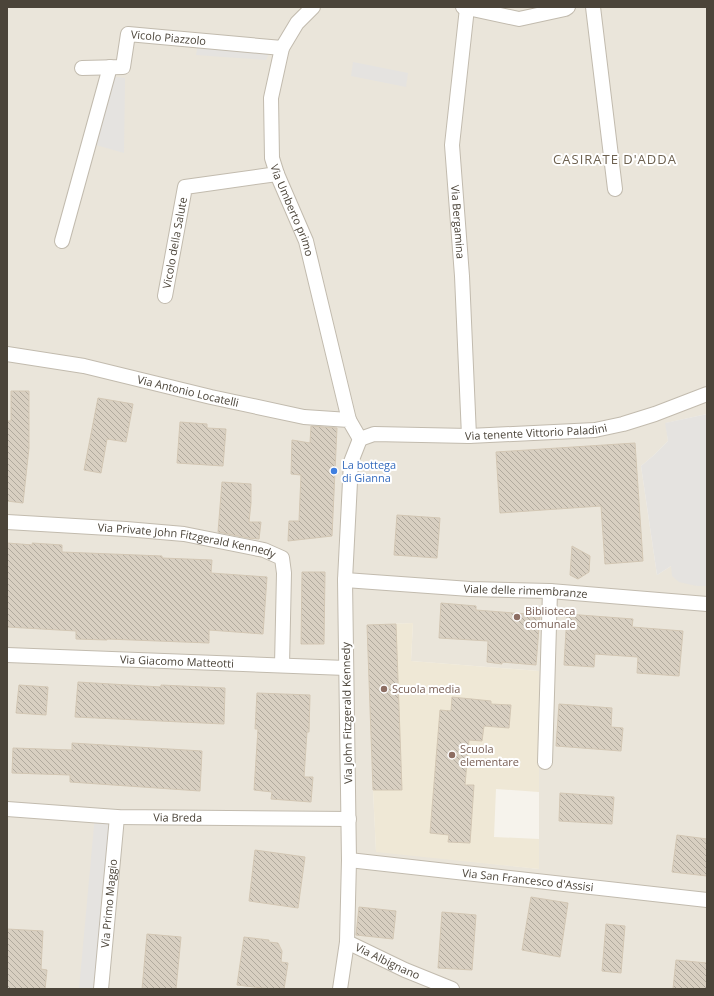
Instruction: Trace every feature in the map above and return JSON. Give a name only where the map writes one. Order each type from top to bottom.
[{"type":"street","name":"Via Umberto primo","points":[[313,7],[297,23],[282,48],[271,98],[272,158],[277,174],[306,241],[350,420]]},
{"type":"street","points":[[465,8],[519,19],[565,9],[568,7]]},
{"type":"street","points":[[593,7],[614,189]]},
{"type":"street","name":"Via Bergamina","points":[[465,8],[452,145],[462,276],[469,436]]},
{"type":"street","name":"Vicolo Piazzolo","points":[[82,68],[123,67],[128,34],[282,48]]},
{"type":"street","points":[[62,241],[110,67]]},
{"type":"street","name":"Vicolo della Salute","points":[[165,296],[185,186],[277,174]]},
{"type":"street","name":"Via Antonio Locatelli","points":[[7,354],[84,366],[211,397],[304,417],[350,420]]},
{"type":"street","name":"Via tenente Vittorio Paladini","points":[[360,439],[374,434],[469,436],[594,430],[623,424],[655,414],[707,394]]},
{"type":"street","points":[[350,420],[360,439]]},
{"type":"street","name":"Via John Fitzgerald Kennedy","points":[[340,989],[347,942],[349,860],[344,580],[351,462],[360,439]]},
{"type":"street","name":"Via Private John Fitzgerald Kennedy","points":[[7,522],[184,534],[264,550],[282,558],[284,573],[282,665]]},
{"type":"street","name":"Viale delle rimembranze","points":[[344,580],[470,589],[550,591],[707,604]]},
{"type":"street","points":[[546,762],[550,591]]},
{"type":"street","name":"Via Giacomo Matteotti","points":[[7,655],[346,668]]},
{"type":"street","name":"Via Breda","points":[[7,809],[117,817],[349,819]]},
{"type":"street","name":"Via Primo Maggio","points":[[101,989],[117,817]]},
{"type":"street","name":"Via San Francesco d'Assisi","points":[[349,860],[707,900]]},
{"type":"street","name":"Via Albignano","points":[[347,942],[405,970],[452,989]]},
{"type":"shaded area","points":[[7,7],[707,7],[707,414],[666,423],[668,441],[641,466],[657,575],[671,566],[697,586],[707,586],[707,989],[7,989]],"holes":[[[413,623],[411,661],[539,671],[539,869],[376,851],[367,625]]]},
{"type":"shaded area","points":[[199,40],[272,47],[266,60],[196,55]]},
{"type":"shaded area","points":[[353,62],[408,73],[406,87],[351,76]]},
{"type":"shaded area","points":[[108,76],[125,78],[124,153],[89,143]]},
{"type":"shaded area","points":[[707,414],[707,586],[697,586],[679,582],[672,576],[671,566],[657,575],[641,466],[668,441],[665,423]]},
{"type":"shaded area","points":[[413,623],[411,661],[539,671],[539,792],[496,789],[494,837],[539,839],[539,869],[376,852],[367,625]]},
{"type":"shaded area","points":[[95,815],[117,817],[101,989],[79,989]]},
{"type":"building","points":[[11,391],[29,391],[29,448],[23,503],[7,501],[7,421],[11,421]]},
{"type":"building","points":[[98,398],[133,404],[126,442],[107,439],[101,473],[84,470]]},
{"type":"building","points":[[180,422],[207,424],[207,428],[226,429],[223,466],[177,463]]},
{"type":"building","points":[[311,426],[337,428],[332,536],[288,541],[289,521],[299,521],[301,475],[291,474],[292,440],[310,443]]},
{"type":"building","points":[[635,443],[643,561],[605,564],[601,506],[500,513],[496,452]]},
{"type":"building","points":[[222,482],[251,484],[249,522],[261,522],[259,539],[218,532]]},
{"type":"building","points":[[397,515],[440,518],[437,558],[394,555]]},
{"type":"building","points":[[7,543],[62,545],[62,552],[162,556],[162,558],[212,560],[211,573],[267,577],[263,634],[209,630],[209,643],[76,639],[76,631],[7,627]]},
{"type":"building","points":[[572,546],[590,556],[589,572],[578,579],[570,575]]},
{"type":"building","points":[[302,572],[325,572],[324,644],[301,644]]},
{"type":"building","points":[[441,603],[476,606],[476,610],[540,615],[536,665],[487,662],[488,641],[439,638]]},
{"type":"building","points":[[567,614],[633,619],[632,627],[683,631],[679,676],[637,673],[638,657],[595,654],[594,667],[564,665]]},
{"type":"building","points":[[396,624],[402,790],[373,790],[367,625]]},
{"type":"building","points":[[78,682],[161,687],[161,685],[225,688],[224,724],[75,717]]},
{"type":"building","points":[[19,685],[48,687],[46,715],[16,713]]},
{"type":"building","points":[[257,693],[310,695],[309,732],[307,732],[304,777],[313,777],[311,802],[271,799],[272,792],[254,790],[258,729],[255,729]]},
{"type":"building","points":[[452,697],[491,701],[491,704],[511,705],[509,728],[484,726],[482,741],[469,740],[465,785],[474,785],[470,843],[448,842],[449,835],[430,833],[440,710],[451,711]]},
{"type":"building","points":[[559,704],[612,708],[611,727],[623,728],[621,751],[556,746]]},
{"type":"building","points":[[72,743],[202,751],[200,791],[70,782],[70,775],[12,773],[13,748],[72,750]]},
{"type":"building","points":[[560,793],[614,797],[612,824],[559,821]]},
{"type":"building","points":[[677,835],[707,839],[707,876],[672,872]]},
{"type":"building","points":[[255,850],[305,857],[298,908],[249,901]]},
{"type":"building","points":[[531,897],[568,903],[560,957],[522,950]]},
{"type":"building","points":[[359,907],[396,911],[393,939],[356,935]]},
{"type":"building","points":[[442,912],[476,915],[472,970],[438,968]]},
{"type":"building","points":[[606,924],[625,926],[621,973],[602,971]]},
{"type":"building","points":[[7,929],[43,931],[41,969],[47,970],[45,989],[7,989]]},
{"type":"building","points":[[147,934],[181,937],[176,989],[142,989]]},
{"type":"building","points":[[244,937],[269,940],[269,942],[278,943],[282,951],[281,962],[288,963],[284,989],[237,985]]},
{"type":"building","points":[[676,960],[707,963],[707,989],[673,989]]},
{"type":"place","name":"La bottega di Gianna","points":[[334,471]]},
{"type":"place","name":"Biblioteca comunale","points":[[517,617]]},
{"type":"place","name":"Scuola media","points":[[384,689]]},
{"type":"place","name":"Scuola elementare","points":[[452,755]]},
{"type":"district","name":"CASIRATE D'ADDA","points":[[615,159]]}]
